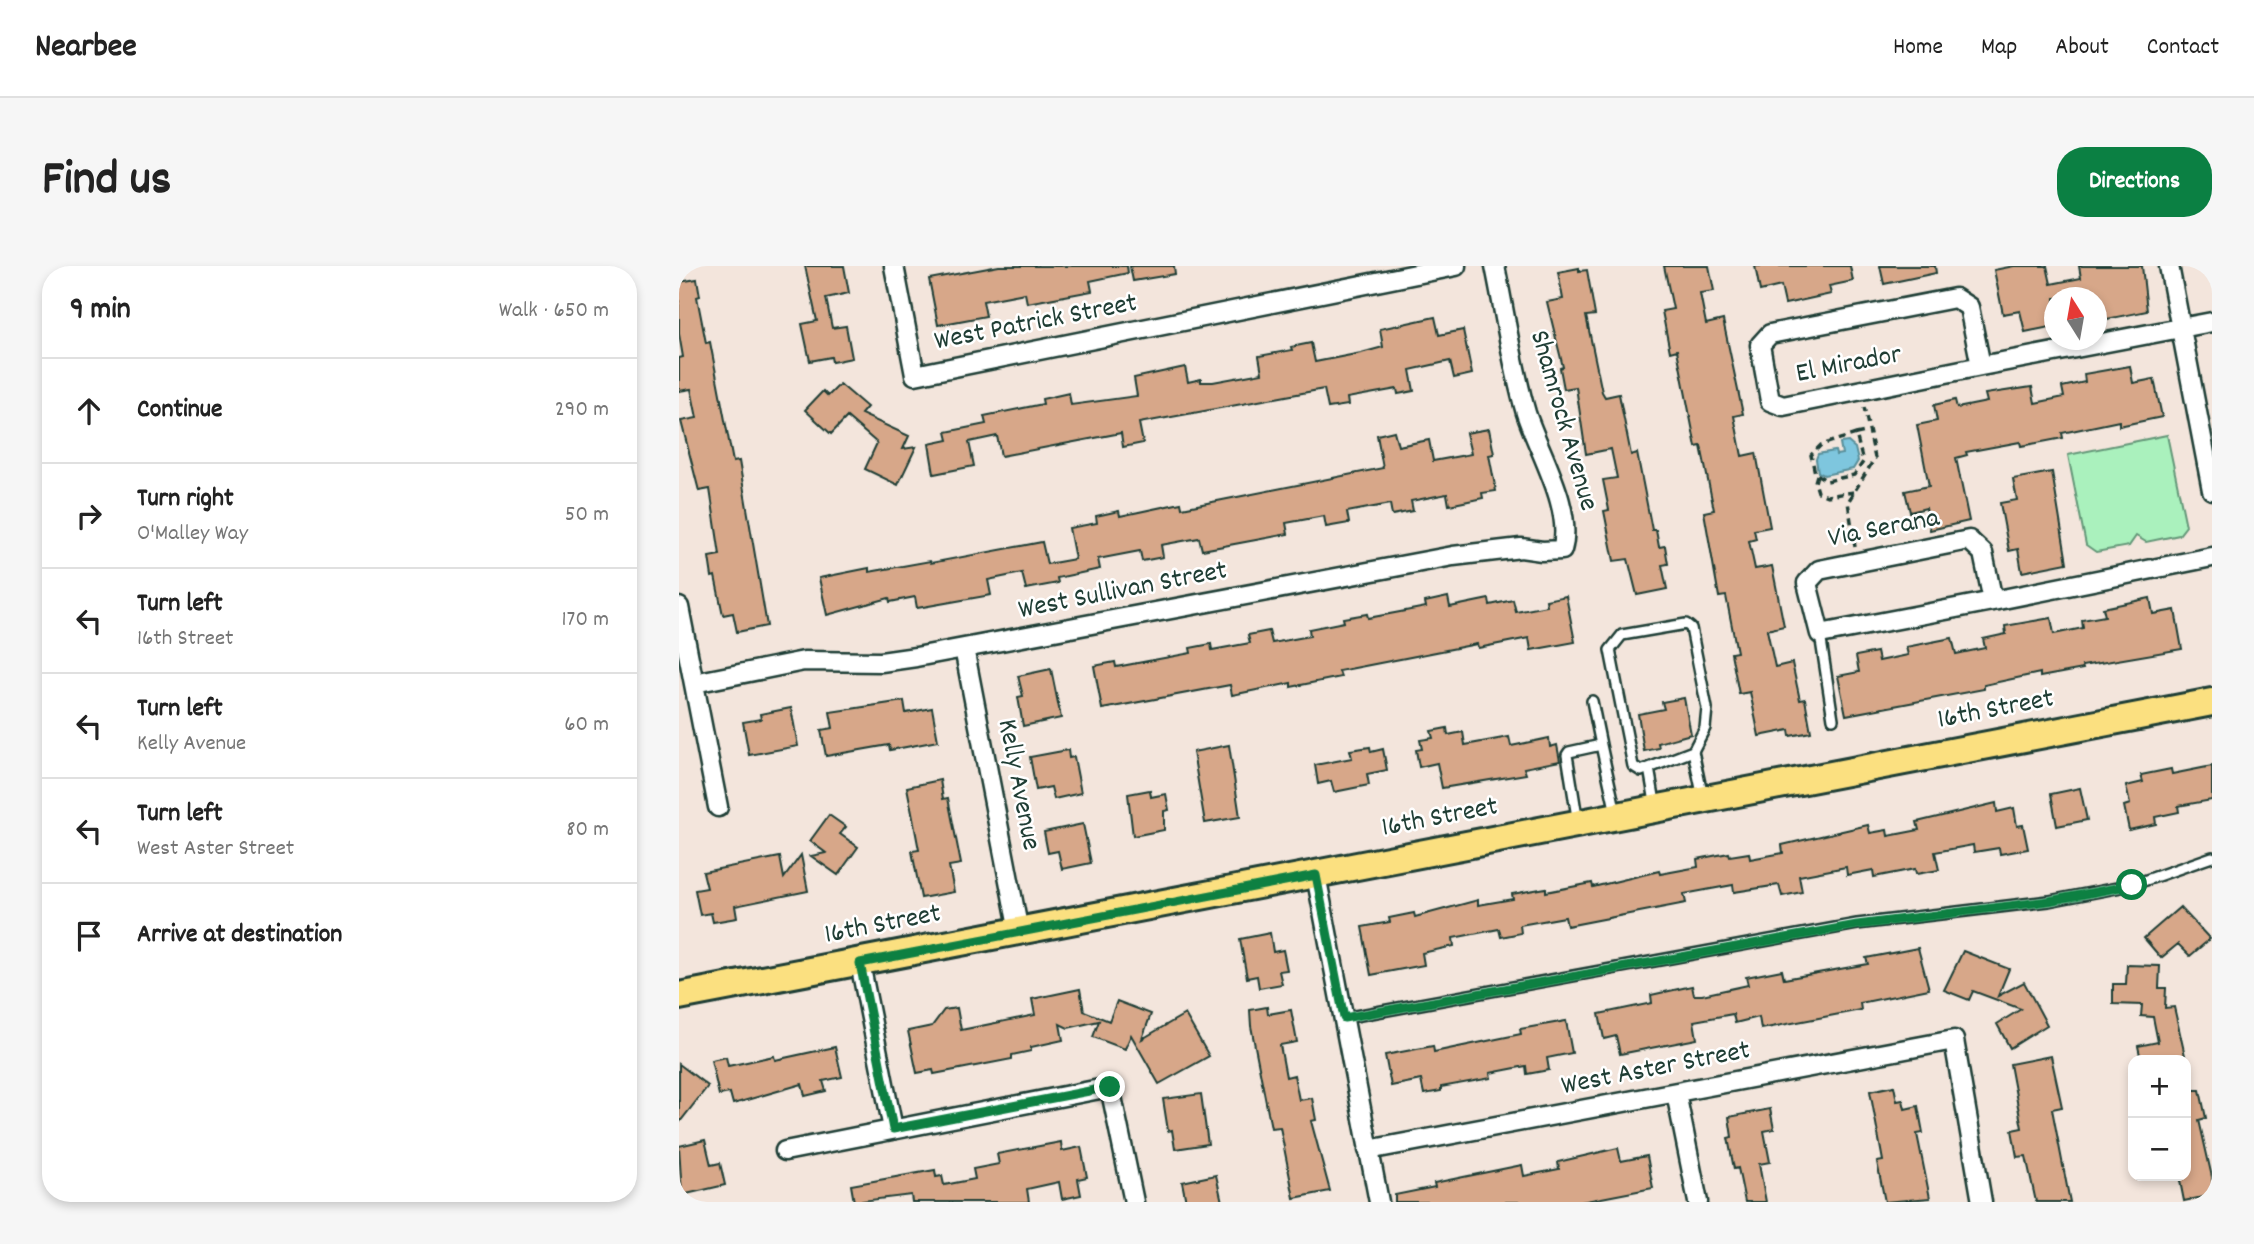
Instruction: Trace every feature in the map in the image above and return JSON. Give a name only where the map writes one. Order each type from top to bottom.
[{"type":"main road","name":"16th Street","points":[[679,996],[2212,702]]},
{"type":"street","name":"West Patrick Street","points":[[894,266],[915,375],[1456,266]]},
{"type":"street","name":"Shamrock Avenue","points":[[1495,266],[1526,412],[1563,513],[1567,533],[1562,550]]},
{"type":"street","points":[[2170,271],[2212,490]]},
{"type":"street","name":"El Mirador","points":[[1981,366],[1969,307],[1955,298],[1770,334],[1760,345],[1770,401],[1783,406],[2181,329],[2211,327]]},
{"type":"street","name":"Via Serana","points":[[1820,634],[1807,583],[1819,570],[1969,540],[1983,553],[1993,601]]},
{"type":"street","name":"West Sullivan Street","points":[[694,683],[804,660],[881,662],[1453,556],[1521,548],[1562,550]]},
{"type":"street","points":[[1820,634],[2212,558]]},
{"type":"street","points":[[679,607],[718,807]]},
{"type":"street","name":"Kelly Avenue","points":[[964,648],[1019,932]]},
{"type":"street","points":[[1316,875],[1379,1202]]},
{"type":"street","points":[[860,963],[893,1129]]},
{"type":"street","name":"West Aster Street","points":[[1368,1150],[1954,1040],[1982,1202]]},
{"type":"street","points":[[785,1151],[1110,1087],[1134,1202]]},
{"type":"street","points":[[1676,1093],[1698,1202]]},
{"type":"lane","points":[[1686,624],[1691,628],[1707,708],[1706,728],[1693,751],[1641,771],[1633,766],[1610,650],[1622,635],[1686,624]]},
{"type":"lane","points":[[1820,634],[1833,719]]},
{"type":"lane","points":[[1592,702],[1617,817]]},
{"type":"lane","points":[[1578,824],[1567,755],[1569,752],[1601,745]]},
{"type":"lane","points":[[1693,751],[1703,800]]},
{"type":"lane","points":[[1649,768],[1656,809]]},
{"type":"lane","points":[[1344,1018],[1857,925],[2049,901],[2132,885],[2212,857]]},
{"type":"path","points":[[1852,406],[1863,404],[1875,458],[1854,492],[1848,511],[1856,550],[1865,548]]},
{"type":"path","points":[[1854,492],[1827,496],[1818,492],[1815,482],[1817,475],[1811,455],[1821,445],[1870,431]]},
{"type":"path","points":[[1817,475],[1827,481],[1854,475],[1863,461],[1856,434]]},
{"type":"green space","points":[[2167,435],[2186,526],[2179,535],[2146,542],[2136,536],[2129,546],[2096,552],[2086,545],[2068,455]]},
{"type":"water","points":[[1848,442],[1855,448],[1858,461],[1853,469],[1824,475],[1818,472],[1818,454],[1835,451],[1836,455],[1842,454],[1840,443]]},
{"type":"building","points":[[805,266],[844,266],[849,293],[826,298],[832,328],[846,326],[852,358],[832,362],[831,357],[810,361],[802,324],[817,321]]},
{"type":"building","points":[[999,266],[1127,266],[1128,273],[1090,281],[1092,291],[1027,303],[1025,293],[983,301],[986,316],[938,325],[929,279]]},
{"type":"building","points":[[1130,266],[1174,266],[1175,274],[1133,281]]},
{"type":"building","points":[[1664,266],[1709,266],[1714,291],[1700,293],[1706,324],[1723,320],[1743,414],[1734,416],[1742,456],[1756,453],[1770,527],[1754,530],[1756,539],[1749,541],[1755,569],[1772,566],[1784,626],[1767,630],[1775,667],[1792,663],[1800,700],[1805,699],[1811,732],[1790,736],[1789,730],[1759,736],[1750,692],[1739,694],[1731,653],[1737,652],[1726,596],[1719,597],[1704,512],[1714,510],[1701,446],[1696,447],[1677,350],[1670,352],[1662,311],[1673,309]]},
{"type":"building","points":[[1755,266],[1850,266],[1853,281],[1829,286],[1831,294],[1785,304],[1781,286],[1760,291]]},
{"type":"building","points":[[1880,266],[1935,266],[1936,273],[1884,284]]},
{"type":"building","points":[[2014,266],[2047,266],[2051,284],[2081,278],[2079,266],[2142,266],[2147,311],[2107,319],[2107,287],[2044,287],[2044,328],[2025,332],[2020,311],[2003,314],[1994,270]]},
{"type":"building","points":[[1579,268],[1579,271],[1587,270],[1595,315],[1586,316],[1602,392],[1605,397],[1619,394],[1631,455],[1637,453],[1652,530],[1656,530],[1659,547],[1665,546],[1668,564],[1662,565],[1667,589],[1637,595],[1628,559],[1614,561],[1604,511],[1609,510],[1603,480],[1617,478],[1611,449],[1586,454],[1576,387],[1564,389],[1560,368],[1563,367],[1547,302],[1563,299],[1558,272]]},
{"type":"building","points":[[697,279],[700,296],[697,297],[706,343],[710,342],[733,462],[739,461],[767,626],[737,632],[733,613],[723,615],[715,576],[712,577],[709,557],[720,555],[710,489],[699,491],[681,421],[697,418],[691,389],[679,391],[679,358],[683,357],[679,334],[679,282]]},
{"type":"building","points":[[1435,317],[1439,335],[1463,330],[1472,374],[1454,378],[1450,361],[1410,370],[1414,391],[1398,394],[1397,389],[1347,398],[1348,405],[1328,408],[1324,389],[1139,423],[1143,443],[1123,447],[1121,433],[1001,456],[997,436],[969,442],[974,466],[934,474],[929,444],[948,440],[946,432],[986,424],[984,416],[1043,404],[1042,399],[1069,393],[1071,405],[1137,396],[1134,378],[1185,367],[1188,382],[1201,379],[1201,382],[1213,382],[1262,373],[1259,356],[1292,350],[1291,347],[1311,343],[1315,362],[1361,353],[1383,347],[1380,329]]},
{"type":"building","points":[[2130,366],[2133,383],[2154,379],[2162,417],[2119,426],[2119,421],[2062,433],[2063,438],[2021,446],[2020,442],[1966,452],[1967,455],[1956,458],[1969,521],[1930,530],[1926,508],[1910,512],[1905,491],[1929,486],[1917,425],[1937,421],[1934,405],[1955,400],[1957,408],[1987,402],[1985,394],[2032,387],[2035,403],[2064,397],[2062,387],[2085,382],[2084,374]]},
{"type":"building","points":[[840,384],[867,407],[861,414],[909,436],[903,449],[916,447],[898,485],[865,469],[877,443],[847,417],[831,434],[805,410],[823,391],[828,396]]},
{"type":"building","points":[[1489,429],[1494,454],[1489,455],[1496,491],[1482,493],[1483,498],[1449,505],[1447,494],[1411,501],[1413,511],[1392,515],[1390,504],[1347,512],[1349,523],[1326,527],[1324,516],[1286,523],[1288,534],[1202,550],[1199,538],[1161,545],[1163,557],[1142,561],[1140,551],[1098,559],[1100,569],[1057,578],[1058,583],[1026,589],[1022,573],[988,580],[991,595],[917,608],[915,597],[890,602],[889,598],[827,615],[819,578],[869,568],[869,572],[930,561],[931,563],[1042,542],[1047,564],[1075,559],[1069,528],[1097,523],[1096,516],[1119,511],[1120,516],[1181,503],[1182,508],[1383,468],[1377,435],[1394,431],[1398,446],[1429,440],[1433,461],[1471,454],[1466,433]]},
{"type":"building","points":[[2052,472],[2067,563],[2022,572],[2018,549],[2009,551],[2000,503],[2017,500],[2013,479]]},
{"type":"building","points":[[1566,596],[1575,642],[1531,650],[1529,638],[1478,648],[1477,644],[1339,671],[1341,677],[1291,687],[1291,683],[1232,695],[1230,685],[1102,709],[1094,666],[1115,662],[1116,667],[1191,653],[1190,648],[1211,644],[1212,650],[1250,643],[1248,635],[1269,631],[1272,643],[1310,636],[1309,629],[1344,622],[1343,618],[1367,614],[1368,618],[1426,607],[1425,602],[1448,597],[1450,607],[1489,599],[1490,605],[1513,600],[1516,612],[1547,606],[1546,600]]},
{"type":"building","points":[[2150,598],[2153,614],[2175,610],[2182,649],[2082,666],[2083,669],[2040,677],[2040,673],[1984,685],[1984,689],[1846,715],[1838,676],[1859,672],[1856,656],[1877,652],[1879,661],[1908,655],[1906,647],[1952,638],[1956,654],[1985,648],[1983,639],[2006,634],[2005,626],[2051,618],[2054,634],[2083,628],[2082,620],[2105,616],[2103,608]]},
{"type":"building","points":[[1051,669],[1061,718],[1023,726],[1018,697],[1023,696],[1018,676]]},
{"type":"building","points":[[1684,698],[1691,734],[1658,743],[1659,748],[1644,751],[1638,714],[1664,709],[1662,702]]},
{"type":"building","points":[[904,701],[906,713],[932,708],[938,741],[890,750],[889,745],[826,756],[821,730],[833,728],[830,712]]},
{"type":"building","points":[[791,708],[798,746],[749,755],[743,722],[761,719],[760,714]]},
{"type":"building","points":[[1447,728],[1448,735],[1463,732],[1465,745],[1509,737],[1511,746],[1549,738],[1550,747],[1557,745],[1560,761],[1524,768],[1526,774],[1442,788],[1437,763],[1419,767],[1416,750],[1422,749],[1420,740],[1433,738],[1431,731]]},
{"type":"building","points":[[1229,745],[1240,817],[1205,823],[1193,752]]},
{"type":"building","points":[[1370,747],[1371,752],[1383,749],[1387,770],[1367,774],[1369,785],[1334,792],[1331,781],[1318,784],[1315,765],[1352,758],[1350,750]]},
{"type":"building","points":[[1068,750],[1069,758],[1074,757],[1081,793],[1054,799],[1051,787],[1036,790],[1030,757]]},
{"type":"building","points":[[2212,766],[2212,800],[2178,806],[2179,812],[2155,817],[2156,824],[2129,830],[2124,806],[2130,804],[2126,786],[2143,782],[2141,775],[2171,769],[2172,774]]},
{"type":"building","points":[[940,780],[943,799],[948,798],[961,864],[949,866],[954,892],[921,898],[912,851],[919,850],[907,787]]},
{"type":"building","points":[[2080,788],[2087,820],[2057,826],[2051,794]]},
{"type":"building","points":[[1150,790],[1151,797],[1166,794],[1169,810],[1164,811],[1164,830],[1133,836],[1128,794]]},
{"type":"building","points":[[1996,803],[1997,812],[2014,808],[2017,826],[2023,825],[2028,849],[2000,854],[1999,848],[1974,852],[1973,845],[1935,852],[1939,870],[1916,874],[1915,869],[1874,877],[1873,870],[1847,875],[1846,867],[1799,876],[1802,892],[1782,896],[1779,885],[1734,892],[1733,885],[1684,894],[1686,903],[1567,926],[1565,917],[1520,925],[1521,933],[1501,937],[1499,929],[1453,938],[1454,946],[1422,953],[1424,965],[1371,975],[1362,927],[1390,922],[1389,918],[1414,913],[1415,917],[1478,900],[1478,905],[1513,899],[1512,894],[1546,888],[1546,892],[1592,883],[1593,887],[1659,871],[1660,874],[1698,867],[1697,859],[1729,853],[1730,856],[1749,853],[1750,859],[1783,853],[1782,845],[1868,825],[1870,833],[1887,830],[1888,836],[1919,830],[1917,822]]},
{"type":"building","points":[[829,815],[846,827],[840,834],[858,847],[838,875],[811,856],[826,853],[810,841]]},
{"type":"building","points":[[1083,824],[1091,863],[1062,869],[1058,851],[1048,853],[1044,832]]},
{"type":"building","points":[[801,855],[808,891],[735,906],[737,918],[713,922],[711,913],[700,915],[695,890],[707,888],[703,872],[780,857],[784,878]]},
{"type":"building","points":[[2180,907],[2210,939],[2190,956],[2178,944],[2161,958],[2144,938]]},
{"type":"building","points":[[1270,933],[1273,952],[1283,950],[1287,970],[1279,971],[1282,984],[1259,988],[1257,976],[1247,978],[1240,939]]},
{"type":"building","points":[[1918,948],[1929,989],[1860,1003],[1861,1010],[1761,1029],[1759,1017],[1735,1023],[1733,1014],[1694,1021],[1697,1039],[1620,1054],[1616,1036],[1604,1039],[1599,1014],[1652,1003],[1651,995],[1692,986],[1694,995],[1702,995],[1748,985],[1746,977],[1782,970],[1784,979],[1868,964],[1866,958]]},
{"type":"building","points":[[1963,951],[2009,969],[1998,996],[2024,982],[2047,1025],[2010,1048],[1997,1024],[2021,1009],[1973,991],[1969,1000],[1944,990]]},
{"type":"building","points":[[2127,965],[2160,966],[2159,988],[2166,988],[2165,1008],[2174,1007],[2185,1055],[2140,1055],[2138,1046],[2158,1042],[2153,1017],[2141,1016],[2142,1005],[2113,1004],[2113,984],[2126,984]]},
{"type":"building","points":[[1080,989],[1084,1011],[1109,1021],[1117,1001],[1151,1014],[1142,1039],[1185,1014],[1209,1056],[1159,1084],[1131,1035],[1125,1049],[1093,1037],[1099,1021],[1068,1028],[1060,1024],[1063,1040],[1031,1047],[1031,1051],[1012,1055],[1012,1059],[934,1074],[933,1070],[917,1073],[908,1031],[932,1026],[944,1010],[957,1008],[961,1030],[1035,1015],[1032,999]]},
{"type":"building","points":[[1267,1007],[1268,1014],[1291,1010],[1297,1042],[1280,1045],[1286,1077],[1294,1075],[1299,1100],[1312,1098],[1316,1120],[1311,1121],[1330,1191],[1294,1198],[1280,1127],[1271,1128],[1251,1026],[1250,1010]]},
{"type":"building","points":[[1566,1021],[1572,1053],[1547,1058],[1549,1070],[1527,1074],[1526,1066],[1490,1073],[1491,1078],[1441,1087],[1441,1091],[1424,1094],[1421,1080],[1391,1086],[1385,1055],[1433,1046],[1434,1052],[1521,1034],[1520,1029]]},
{"type":"building","points":[[835,1047],[842,1077],[823,1081],[826,1091],[805,1096],[802,1084],[733,1104],[730,1093],[719,1095],[711,1060],[726,1057],[728,1066],[774,1056],[775,1060]]},
{"type":"building","points":[[2051,1056],[2062,1107],[2052,1109],[2070,1202],[2036,1202],[2026,1156],[2017,1157],[2012,1130],[2022,1128],[2010,1064]]},
{"type":"building","points":[[679,1064],[708,1086],[679,1123]]},
{"type":"building","points":[[1894,1086],[1897,1101],[1903,1100],[1905,1109],[1918,1106],[1923,1133],[1917,1134],[1930,1198],[1885,1202],[1877,1162],[1883,1161],[1870,1091]]},
{"type":"building","points":[[2191,1090],[2200,1090],[2206,1118],[2199,1120],[2212,1177],[2212,1195],[2184,1201],[2180,1181],[2191,1181]]},
{"type":"building","points":[[1201,1094],[1208,1144],[1175,1149],[1172,1130],[1168,1131],[1163,1099]]},
{"type":"building","points":[[1770,1109],[1774,1129],[1764,1131],[1770,1162],[1759,1164],[1766,1202],[1745,1202],[1738,1168],[1734,1169],[1728,1138],[1732,1137],[1729,1117]]},
{"type":"building","points":[[705,1140],[711,1165],[720,1163],[725,1185],[682,1195],[679,1146]]},
{"type":"building","points":[[1061,1142],[1062,1151],[1081,1147],[1087,1177],[1078,1179],[1081,1195],[1062,1199],[1059,1182],[1027,1189],[1029,1202],[912,1202],[911,1195],[854,1202],[851,1185],[935,1170],[936,1177],[942,1176],[944,1185],[975,1179],[973,1169],[999,1164],[997,1154]]},
{"type":"building","points":[[1618,1148],[1621,1161],[1647,1156],[1653,1188],[1581,1202],[1395,1202],[1395,1195],[1435,1187],[1434,1183],[1522,1165],[1524,1176],[1559,1169],[1558,1162]]},
{"type":"building","points":[[1216,1175],[1222,1202],[1186,1202],[1182,1182]]},
{"type":"route","points":[[1110,1087],[893,1129],[860,963],[1316,875],[1344,1018],[1857,925],[2049,901],[2132,885]]}]
